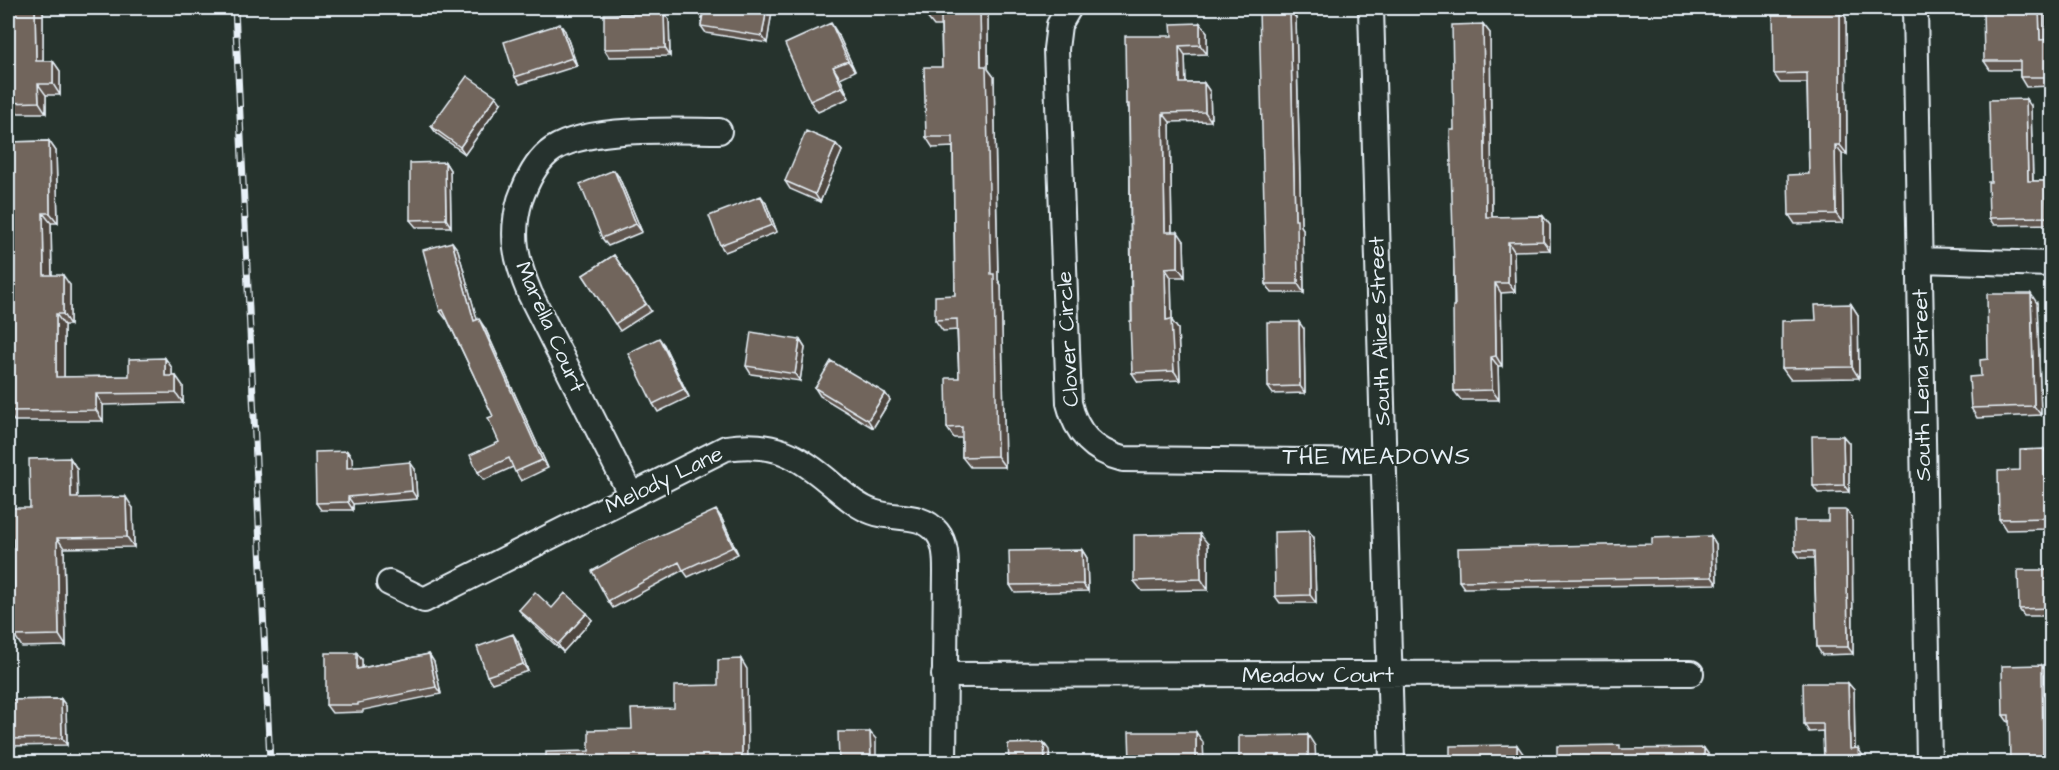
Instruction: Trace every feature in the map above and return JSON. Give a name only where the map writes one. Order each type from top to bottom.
[{"type":"street","name":"Clover Circle","points":[[1069,8],[1059,26],[1056,49],[1069,403],[1072,417],[1079,430],[1098,449],[1123,459],[1383,462]]},
{"type":"street","name":"South Alice Street","points":[[1371,8],[1392,762]]},
{"type":"street","name":"South Lena Street","points":[[1915,8],[1929,762]]},
{"type":"street","name":"Marella Court","points":[[631,495],[519,268],[514,238],[517,211],[524,188],[534,169],[549,152],[572,140],[630,132],[719,131]]},
{"type":"street","points":[[1920,260],[2052,264]]},
{"type":"street","name":"Melody Lane","points":[[389,583],[424,600],[726,448],[767,447],[810,465],[854,503],[873,513],[913,518],[925,522],[937,531],[943,542],[946,556],[944,762]]},
{"type":"street","name":"Meadow Court","points":[[944,675],[1691,673]]},
{"type":"building","points":[[11,8],[35,8],[36,61],[53,61],[53,84],[38,84],[39,102],[8,103],[8,23],[11,23]]},
{"type":"building","points":[[704,8],[767,8],[762,36],[701,26]]},
{"type":"building","points":[[926,8],[980,8],[981,66],[986,66],[991,274],[994,274],[997,456],[962,457],[962,427],[947,428],[946,378],[959,378],[957,319],[935,320],[935,296],[955,295],[953,137],[926,137],[924,67],[942,67],[941,16],[926,16]]},
{"type":"building","points":[[1840,8],[1840,145],[1835,145],[1836,214],[1789,215],[1788,175],[1809,174],[1807,73],[1774,74],[1773,10]]},
{"type":"building","points":[[1983,8],[2039,8],[2040,40],[2052,39],[2052,77],[2020,77],[2020,61],[1984,61]]},
{"type":"building","points":[[1259,10],[1290,10],[1298,284],[1266,284]]},
{"type":"building","points":[[664,13],[665,48],[604,49],[604,14]]},
{"type":"building","points":[[831,23],[848,61],[833,67],[842,87],[810,101],[785,44]]},
{"type":"building","points":[[1200,23],[1200,45],[1179,46],[1180,83],[1204,83],[1205,112],[1163,113],[1165,232],[1178,232],[1178,267],[1165,268],[1166,320],[1171,319],[1174,371],[1132,373],[1129,104],[1126,104],[1125,36],[1172,36],[1171,24]]},
{"type":"building","points":[[560,24],[572,58],[515,77],[504,42]]},
{"type":"building","points":[[1483,24],[1486,217],[1543,216],[1543,241],[1508,242],[1508,283],[1495,283],[1496,356],[1491,357],[1492,390],[1454,391],[1453,306],[1455,306],[1450,130],[1454,130],[1452,25]]},
{"type":"building","points":[[467,76],[496,96],[460,147],[431,126]]},
{"type":"building","points":[[2026,99],[2028,181],[2046,181],[2047,217],[1989,218],[1988,182],[1991,182],[1989,100]]},
{"type":"building","points":[[806,131],[836,144],[815,194],[785,181]]},
{"type":"building","points":[[49,141],[50,213],[43,213],[44,275],[63,275],[63,314],[56,314],[56,377],[129,376],[129,359],[165,358],[165,376],[176,376],[176,393],[96,394],[96,410],[8,411],[8,142]]},
{"type":"building","points":[[445,162],[446,219],[410,220],[410,163]]},
{"type":"building","points":[[614,170],[636,224],[602,238],[580,184]]},
{"type":"building","points":[[761,196],[772,225],[720,245],[709,216]]},
{"type":"building","points":[[452,242],[474,321],[479,319],[542,460],[515,472],[509,458],[478,472],[470,455],[499,442],[488,418],[493,416],[443,310],[440,311],[423,250]]},
{"type":"building","points":[[614,255],[646,304],[615,324],[583,275]]},
{"type":"building","points":[[1987,294],[2031,294],[2034,406],[1971,408],[1969,377],[1981,376],[1980,360],[1988,359]]},
{"type":"building","points":[[1851,304],[1852,367],[1782,368],[1782,321],[1816,320],[1815,305]]},
{"type":"building","points":[[1267,322],[1299,322],[1300,386],[1268,387]]},
{"type":"building","points":[[751,332],[800,340],[795,374],[746,366]]},
{"type":"building","points":[[659,338],[684,389],[653,404],[628,353]]},
{"type":"building","points":[[831,361],[885,393],[868,420],[815,388]]},
{"type":"building","points":[[1812,436],[1843,436],[1844,485],[1813,486]]},
{"type":"building","points":[[2044,449],[2045,481],[2052,481],[2052,518],[1999,519],[1998,471],[2020,470],[2020,450]]},
{"type":"building","points":[[347,451],[347,468],[410,462],[412,491],[348,497],[348,502],[316,503],[315,452]]},
{"type":"building","points":[[70,458],[71,498],[126,497],[127,537],[57,538],[59,635],[15,636],[10,508],[30,508],[29,459]]},
{"type":"building","points":[[716,510],[733,547],[683,570],[679,562],[608,601],[592,571],[639,545]]},
{"type":"building","points":[[1828,510],[1846,510],[1848,647],[1817,647],[1814,551],[1795,551],[1794,521],[1828,521]]},
{"type":"building","points":[[1309,531],[1310,595],[1275,596],[1274,532]]},
{"type":"building","points":[[1200,534],[1201,579],[1134,581],[1134,535]]},
{"type":"building","points":[[1711,536],[1712,577],[1459,581],[1458,548],[1652,544],[1652,538]]},
{"type":"building","points":[[1082,550],[1083,584],[1010,585],[1009,551]]},
{"type":"building","points":[[2018,570],[2052,570],[2052,608],[2019,609]]},
{"type":"building","points":[[535,592],[552,608],[565,593],[587,613],[558,644],[519,610]]},
{"type":"building","points":[[513,634],[523,664],[487,676],[477,647]]},
{"type":"building","points":[[326,653],[357,653],[357,669],[429,654],[436,687],[358,703],[358,705],[326,705]]},
{"type":"building","points":[[741,659],[742,762],[502,762],[502,759],[546,759],[546,752],[589,751],[589,730],[632,729],[631,709],[674,708],[674,686],[718,685],[718,660]]},
{"type":"building","points":[[2042,665],[2043,762],[2010,762],[2009,715],[2003,715],[2002,666]]},
{"type":"building","points":[[1803,683],[1848,683],[1850,749],[1858,748],[1859,762],[1824,762],[1823,724],[1804,724]]},
{"type":"building","points":[[61,699],[62,738],[8,739],[8,700]]},
{"type":"building","points":[[838,732],[870,732],[871,762],[839,762]]},
{"type":"building","points":[[1129,732],[1196,732],[1196,762],[1130,762]]},
{"type":"building","points":[[1308,735],[1308,762],[1239,762],[1239,736]]},
{"type":"building","points":[[1044,743],[1045,762],[1009,762],[1008,744]]},
{"type":"building","points":[[1517,745],[1517,762],[1450,762],[1450,746]]},
{"type":"building","points":[[1620,745],[1620,749],[1704,748],[1704,762],[1557,762],[1557,746]]},
{"type":"railway","points":[[235,8],[270,762]]},
{"type":"district","name":"THE MEADOWS","points":[[1377,457]]}]
